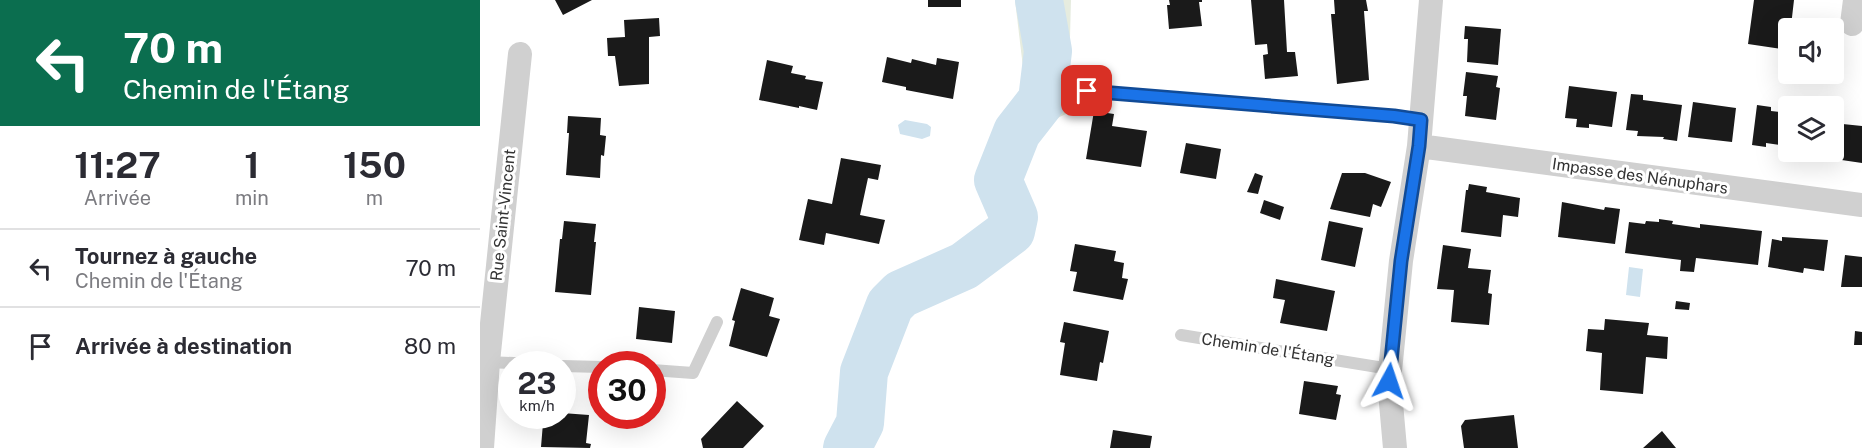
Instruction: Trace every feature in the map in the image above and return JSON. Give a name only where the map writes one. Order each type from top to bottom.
[{"type":"street","points":[[1395,448],[1389,381],[1401,261],[1419,146],[1431,0]]},
{"type":"street","points":[[1852,24],[1855,0]]},
{"type":"street","name":"Rue Saint-Vincent","points":[[482,448],[488,362],[520,54]]},
{"type":"street","name":"Impasse des Nénuphars","points":[[1419,146],[1862,206]]},
{"type":"lane","points":[[1087,91],[1421,120]]},
{"type":"lane","points":[[666,371],[693,373],[717,322]]},
{"type":"lane","name":"Chemin de l'Étang","points":[[1181,334],[1390,369]]},
{"type":"lane","points":[[488,362],[498,362]]},
{"type":"shaded area","points":[[1015,0],[1071,0],[1068,113],[1041,126],[1028,110]]},
{"type":"water","points":[[905,120],[927,124],[931,127],[930,136],[922,139],[900,134],[898,125]]},
{"type":"water","points":[[1629,267],[1643,269],[1640,297],[1626,295]]},
{"type":"building","points":[[555,0],[592,0],[563,15]]},
{"type":"building","points":[[928,0],[961,0],[961,7],[928,7]]},
{"type":"building","points":[[1169,0],[1202,0],[1199,2],[1202,26],[1169,29],[1167,5],[1170,5]]},
{"type":"building","points":[[1251,0],[1284,0],[1287,52],[1295,52],[1298,76],[1265,79],[1263,55],[1268,54],[1267,44],[1255,45]]},
{"type":"building","points":[[1334,0],[1366,0],[1368,11],[1364,11],[1369,80],[1337,84],[1331,14],[1335,14]]},
{"type":"building","points":[[1754,0],[1794,0],[1792,18],[1778,18],[1778,48],[1748,44]]},
{"type":"building","points":[[659,18],[660,36],[649,37],[649,84],[619,86],[615,56],[608,56],[607,38],[625,37],[624,20]]},
{"type":"building","points":[[1465,26],[1501,29],[1498,65],[1467,62],[1468,39],[1464,39]]},
{"type":"building","points":[[887,57],[911,63],[912,59],[936,65],[937,58],[959,62],[953,99],[906,90],[906,87],[882,82]]},
{"type":"building","points":[[767,60],[793,66],[791,73],[806,76],[805,79],[823,82],[817,110],[759,100]]},
{"type":"building","points":[[1466,72],[1498,76],[1496,87],[1500,88],[1496,120],[1465,116],[1467,96],[1463,96]]},
{"type":"building","points":[[1569,86],[1617,92],[1612,127],[1589,124],[1589,128],[1576,127],[1577,119],[1565,118]]},
{"type":"building","points":[[1631,94],[1643,95],[1643,100],[1682,105],[1677,141],[1663,139],[1664,137],[1637,136],[1638,131],[1626,130]]},
{"type":"building","points":[[1693,102],[1736,108],[1732,142],[1688,137]]},
{"type":"building","points":[[1757,105],[1771,107],[1771,111],[1778,112],[1778,145],[1766,143],[1766,147],[1752,145]]},
{"type":"building","points":[[1094,111],[1114,114],[1112,126],[1147,131],[1141,167],[1086,159]]},
{"type":"building","points":[[568,116],[601,118],[600,135],[606,136],[604,156],[601,155],[600,178],[566,175]]},
{"type":"building","points":[[1844,124],[1862,126],[1862,163],[1844,160]]},
{"type":"building","points":[[1186,143],[1221,149],[1216,179],[1180,173]]},
{"type":"building","points":[[841,158],[881,165],[878,180],[868,178],[860,215],[885,220],[879,244],[826,233],[824,245],[799,240],[808,199],[832,204]]},
{"type":"building","points":[[1255,173],[1263,176],[1258,194],[1247,192]]},
{"type":"building","points":[[1342,173],[1365,173],[1391,182],[1381,207],[1373,204],[1370,217],[1330,209]]},
{"type":"building","points":[[1469,184],[1487,187],[1486,192],[1520,198],[1518,217],[1503,215],[1501,237],[1461,232],[1466,190]]},
{"type":"building","points":[[1264,200],[1284,207],[1280,220],[1260,213]]},
{"type":"building","points":[[1562,202],[1604,210],[1605,207],[1620,209],[1615,244],[1558,237]]},
{"type":"building","points":[[1659,219],[1673,221],[1672,224],[1700,228],[1700,224],[1762,231],[1758,265],[1696,258],[1694,272],[1680,271],[1681,260],[1625,253],[1629,222],[1645,224],[1646,221],[1659,222]]},
{"type":"building","points":[[564,221],[596,224],[591,295],[555,292]]},
{"type":"building","points":[[1329,221],[1363,228],[1355,267],[1321,260]]},
{"type":"building","points":[[1782,237],[1828,240],[1824,271],[1804,268],[1803,273],[1768,267],[1772,239],[1782,241]]},
{"type":"building","points":[[1075,244],[1116,251],[1114,261],[1124,263],[1122,278],[1128,279],[1123,300],[1073,291],[1077,272],[1070,271]]},
{"type":"building","points":[[1443,245],[1471,249],[1468,268],[1491,270],[1488,293],[1492,294],[1489,325],[1451,322],[1454,290],[1437,289]]},
{"type":"building","points":[[1845,255],[1862,257],[1862,287],[1841,287]]},
{"type":"building","points":[[1276,279],[1335,291],[1327,331],[1280,323],[1285,300],[1273,298]]},
{"type":"building","points":[[741,288],[774,298],[769,316],[780,319],[767,357],[729,346],[735,321],[732,320]]},
{"type":"building","points":[[1676,301],[1690,303],[1689,310],[1675,309]]},
{"type":"building","points":[[639,307],[675,311],[672,343],[636,339]]},
{"type":"building","points":[[1605,319],[1649,323],[1647,335],[1668,337],[1667,359],[1646,357],[1643,394],[1600,390],[1602,353],[1586,351],[1588,329],[1604,330]]},
{"type":"building","points":[[1064,322],[1109,331],[1097,381],[1060,375],[1065,343],[1060,342]]},
{"type":"building","points":[[1855,331],[1862,332],[1862,345],[1854,345]]},
{"type":"building","points":[[1304,381],[1338,386],[1336,394],[1341,395],[1336,420],[1299,414]]},
{"type":"building","points":[[737,401],[764,426],[743,448],[703,448],[701,439]]},
{"type":"building","points":[[576,414],[588,415],[586,443],[591,444],[590,448],[541,447],[542,429],[576,429]]},
{"type":"building","points":[[1514,415],[1518,448],[1464,448],[1461,426],[1465,420]]},
{"type":"building","points":[[1113,430],[1152,436],[1150,448],[1110,448]]},
{"type":"building","points":[[1662,431],[1676,448],[1643,448]]},
{"type":"waterway","points":[[847,448],[860,423],[864,372],[890,305],[901,294],[964,266],[1011,231],[1014,217],[998,180],[1017,132],[1042,100],[1048,51],[1039,0]]},
{"type":"route","points":[[1087,91],[1421,120],[1401,261],[1389,381]]}]
